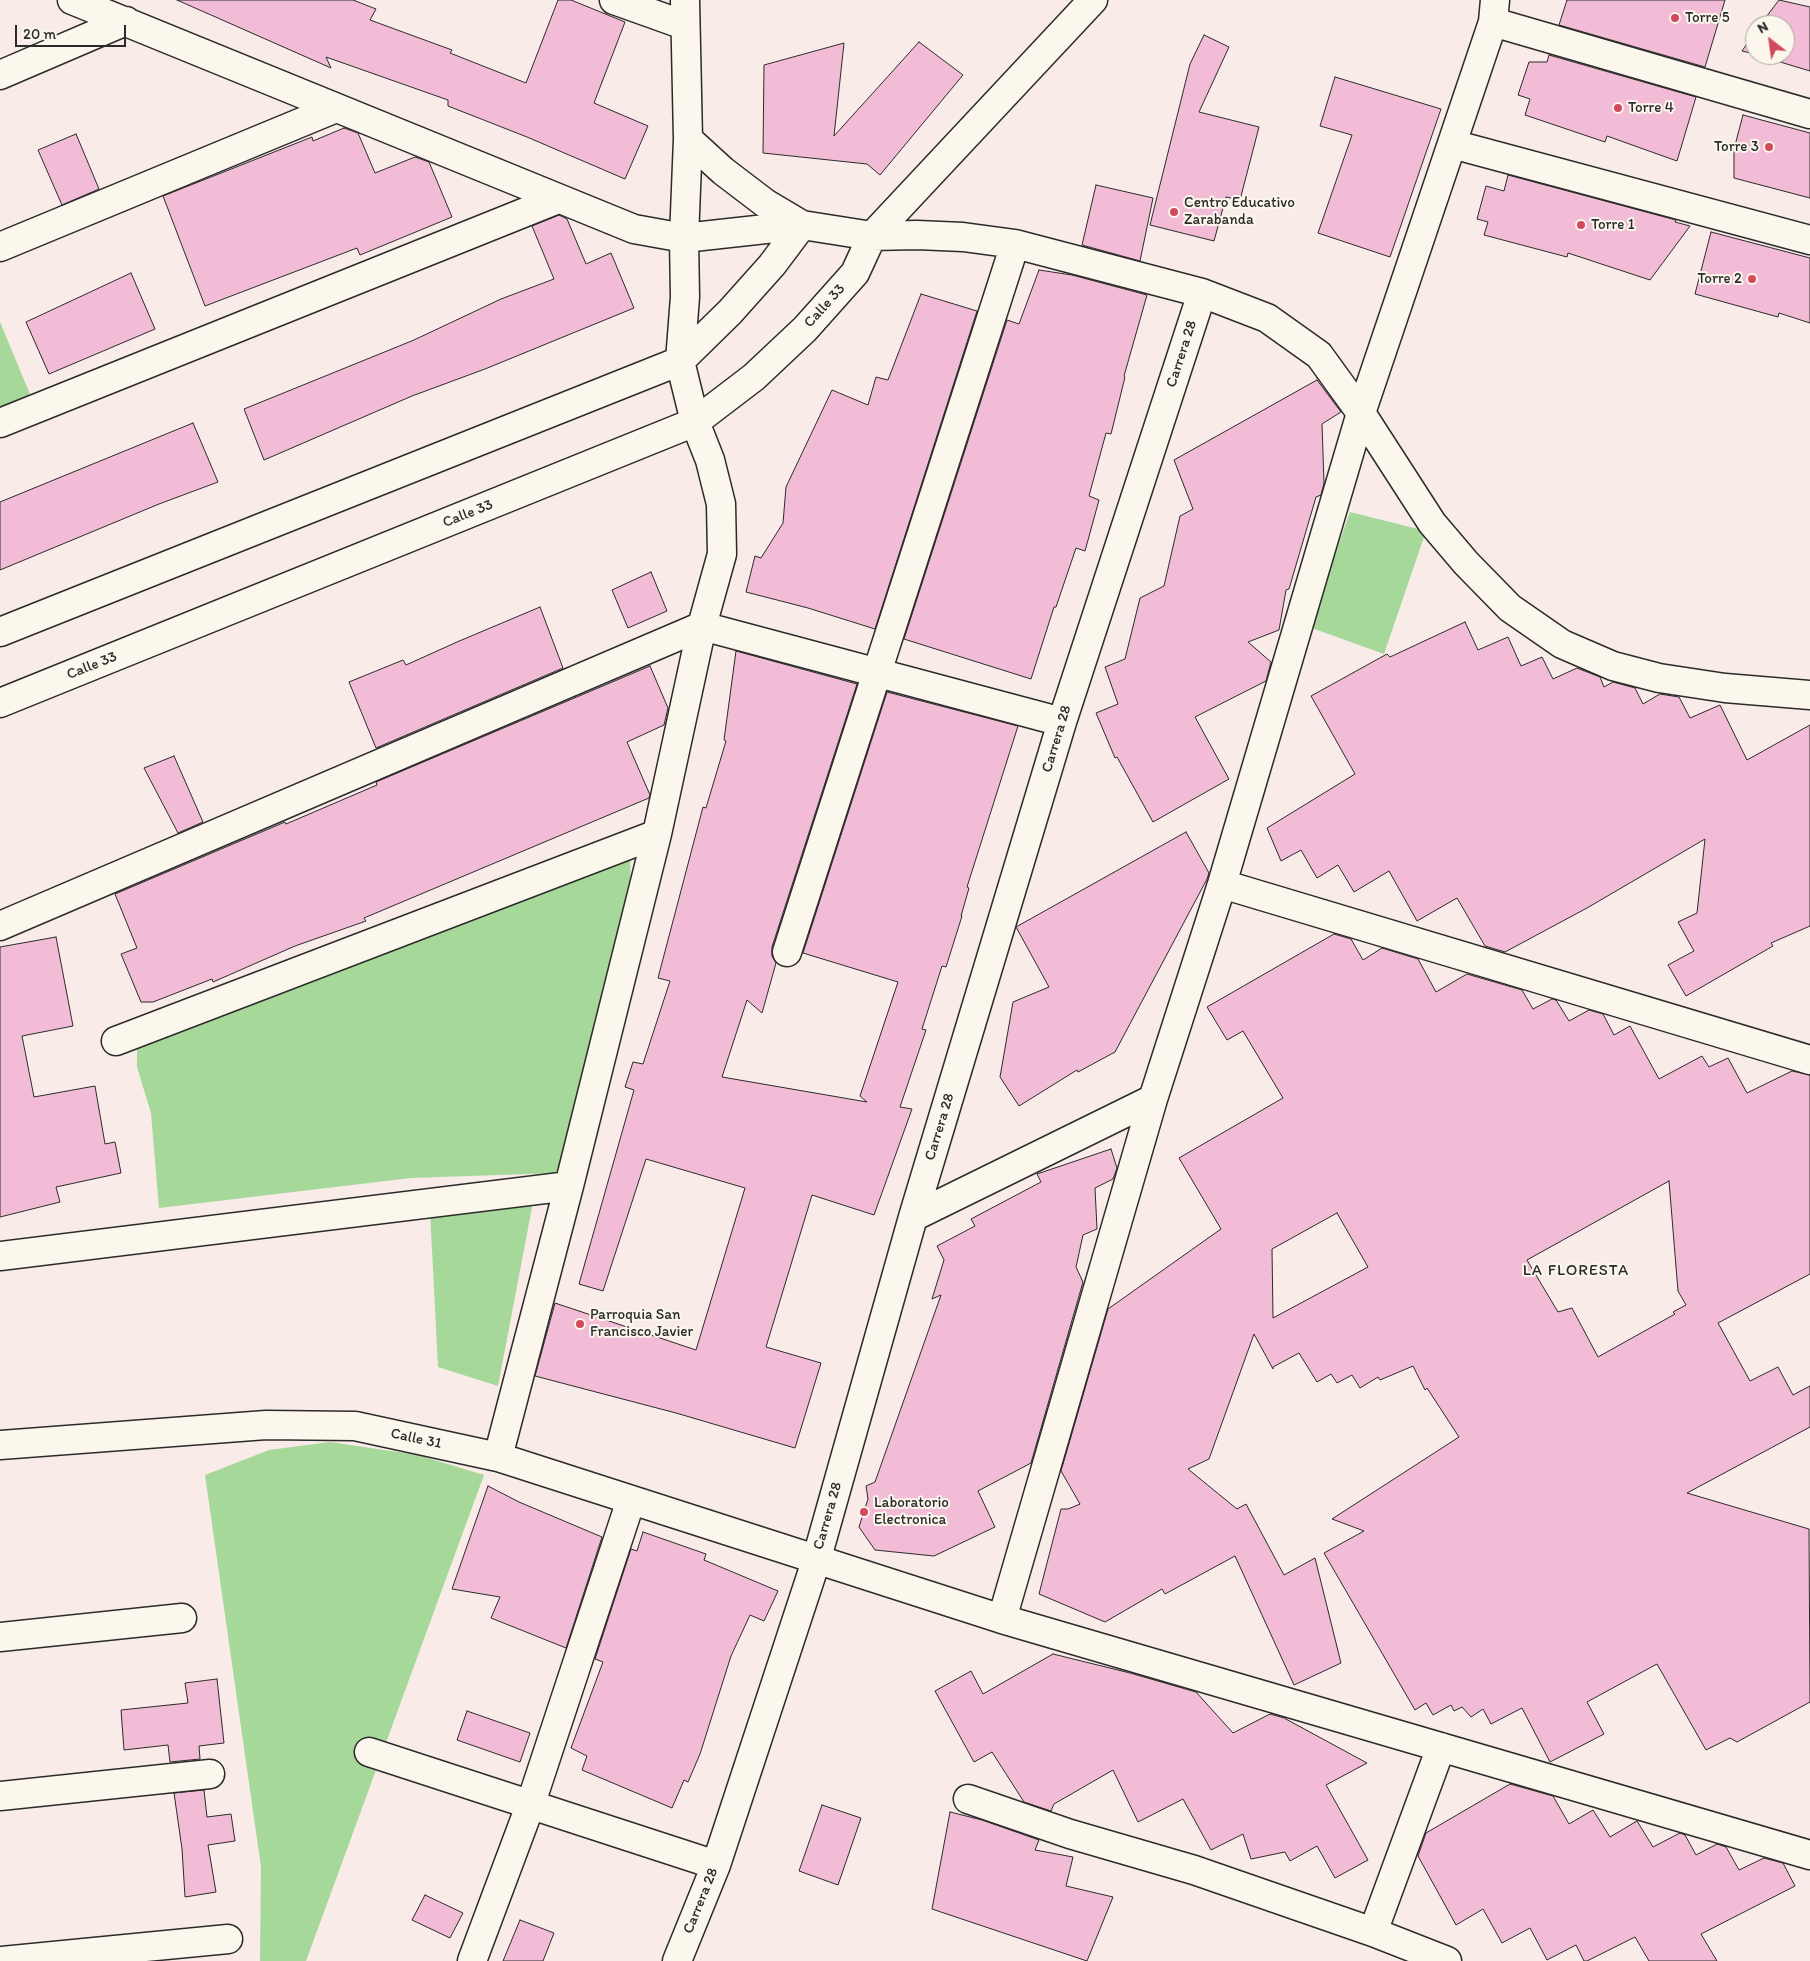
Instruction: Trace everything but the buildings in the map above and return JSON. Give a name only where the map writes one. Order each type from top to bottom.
[{"type":"street","points":[[72,0],[558,200],[634,229],[684,238],[802,225],[872,236],[963,237],[1015,244],[1202,292],[1268,318],[1319,355],[1361,413],[1432,523],[1466,563],[1510,608],[1562,644],[1612,666],[1658,678],[1725,688],[1810,695]]},
{"type":"street","points":[[498,1457],[569,1186],[657,834],[702,626],[722,554],[721,504],[710,460],[695,422],[680,361],[685,296],[684,238],[688,139],[684,13],[614,0]]},
{"type":"street","name":"Calle 33","points":[[0,703],[695,422],[754,377],[805,329],[855,273],[872,236],[1093,0]]},
{"type":"street","points":[[1002,1619],[1153,1099],[1222,884],[1361,413],[1452,144],[1494,11],[1810,114]]},
{"type":"street","points":[[0,75],[126,22]]},
{"type":"street","points":[[0,248],[336,108]]},
{"type":"street","points":[[688,139],[723,171],[765,203],[802,225]]},
{"type":"street","points":[[1452,144],[1810,240]]},
{"type":"street","points":[[0,423],[558,200]]},
{"type":"street","points":[[0,632],[680,361],[730,312],[772,266],[802,225]]},
{"type":"street","points":[[787,952],[1015,244]]},
{"type":"street","name":"Carrera 28","points":[[677,1961],[716,1865],[816,1560],[914,1217],[1062,722],[1202,292]]},
{"type":"street","points":[[0,926],[702,626],[1062,722]]},
{"type":"street","points":[[116,1041],[657,834]]},
{"type":"street","points":[[1222,884],[1810,1060]]},
{"type":"street","points":[[914,1217],[1153,1099]]},
{"type":"street","points":[[0,1256],[569,1186]]},
{"type":"street","name":"Calle 31","points":[[0,1445],[266,1425],[355,1426],[498,1457],[1002,1619],[1810,1855]]},
{"type":"street","points":[[472,1961],[530,1806],[631,1500]]},
{"type":"street","points":[[0,1637],[182,1618]]},
{"type":"street","points":[[1373,1932],[1440,1747]]},
{"type":"street","points":[[369,1752],[716,1865]]},
{"type":"street","points":[[0,1796],[210,1774]]},
{"type":"street","points":[[968,1799],[1070,1834],[1194,1870],[1373,1932],[1447,1961]]},
{"type":"street","points":[[2,1961],[228,1939]]},
{"type":"green space","points":[[0,322],[32,399],[0,412]]},
{"type":"green space","points":[[1350,512],[1426,531],[1384,654],[1309,627]]},
{"type":"green space","points":[[630,858],[631,886],[558,1173],[411,1178],[159,1208],[151,1113],[137,1067],[137,1049]]},
{"type":"green space","points":[[534,1197],[498,1386],[438,1367],[430,1211]]},
{"type":"green space","points":[[330,1442],[418,1455],[484,1475],[306,1961],[260,1961],[261,1867],[205,1475],[269,1450]]},
{"type":"place","name":"Torre 5","points":[[1675,18]]},
{"type":"place","name":"Torre 4","points":[[1618,108]]},
{"type":"place","name":"Torre 3","points":[[1769,147]]},
{"type":"place","name":"Centro Educativo Zarabanda","points":[[1174,212]]},
{"type":"place","name":"Torre 1","points":[[1581,225]]},
{"type":"place","name":"Torre 2","points":[[1752,279]]},
{"type":"place","name":"Parroquia San Francisco Javier","points":[[580,1324]]},
{"type":"place","name":"Laboratorio Electronica","points":[[864,1512]]},
{"type":"district","name":"LA FLORESTA","points":[[1576,1271]]}]
